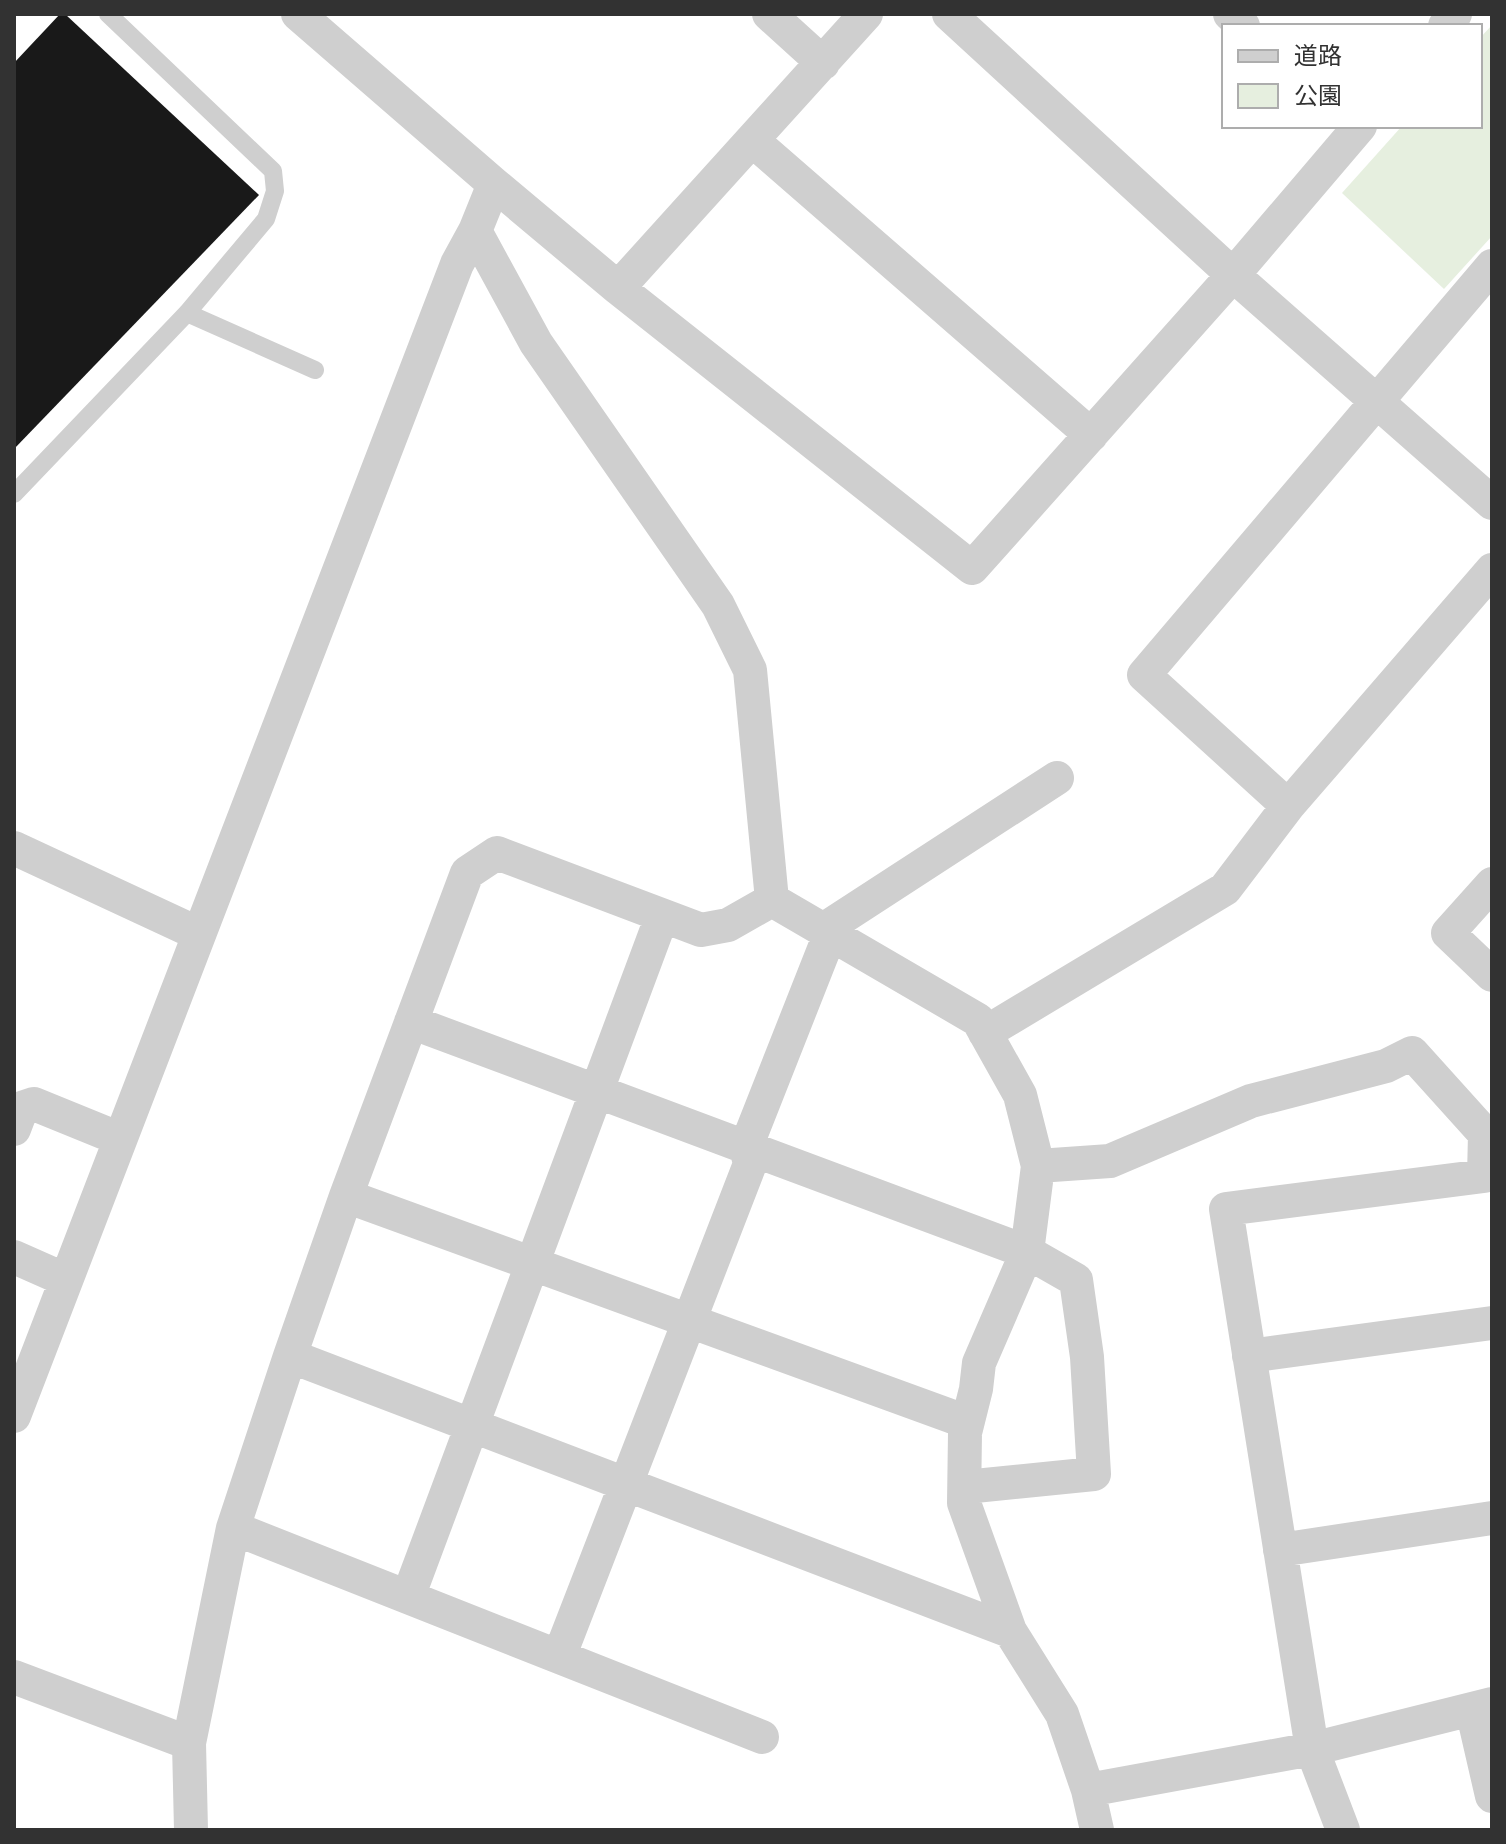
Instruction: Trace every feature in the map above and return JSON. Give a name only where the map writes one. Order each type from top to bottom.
[{"type":"street","points":[[298,14],[618,288],[972,568],[1233,275],[1357,128]]},
{"type":"street","points":[[769,14],[823,63]]},
{"type":"street","points":[[618,288],[866,14]]},
{"type":"street","points":[[949,14],[1233,275],[1492,503]]},
{"type":"street","points":[[752,140],[1091,435]]},
{"type":"street","points":[[14,1416],[457,264],[475,231],[494,184]]},
{"type":"street","points":[[475,231],[536,343],[718,605],[750,670],[772,900]]},
{"type":"street","points":[[1288,806],[1144,675],[1492,266]]},
{"type":"street","points":[[985,1033],[1225,889],[1288,806],[1492,570]]},
{"type":"street","points":[[559,1657],[750,1164],[746,1147],[826,932],[1057,778]]},
{"type":"street","points":[[14,848],[199,934]]},
{"type":"street","points":[[191,1830],[189,1743],[233,1528],[346,1196],[467,873],[497,853],[701,930],[728,925],[772,900]]},
{"type":"street","points":[[1492,884],[1448,933],[1492,975]]},
{"type":"street","points":[[772,900],[978,1020],[1020,1095],[1038,1166],[1027,1252],[979,1363],[965,1433],[964,1503],[1010,1631],[1062,1714],[1088,1790],[1097,1830]]},
{"type":"street","points":[[408,1597],[662,916]]},
{"type":"street","points":[[411,1022],[1027,1252],[1076,1280],[1087,1357],[1094,1474],[965,1487]]},
{"type":"street","points":[[1038,1166],[1110,1161],[1251,1101],[1386,1066],[1412,1053],[1485,1134],[1484,1176],[1226,1209],[1312,1749],[1343,1830]]},
{"type":"street","points":[[14,1129],[22,1108],[34,1104],[120,1139]]},
{"type":"street","points":[[346,1196],[967,1422]]},
{"type":"street","points":[[14,1257],[66,1280]]},
{"type":"street","points":[[1249,1356],[1492,1323]]},
{"type":"street","points":[[290,1356],[1010,1631]]},
{"type":"street","points":[[1280,1550],[1492,1518]]},
{"type":"street","points":[[233,1528],[762,1737]]},
{"type":"street","points":[[14,1677],[189,1743]]},
{"type":"street","points":[[1088,1790],[1312,1749],[1482,1707],[1492,1796]]},
{"type":"lane","points":[[14,494],[187,313],[266,219],[275,191],[273,171],[108,14]]},
{"type":"lane","points":[[187,313],[315,370]]},
{"type":"green space","points":[[1492,25],[1492,236],[1444,289],[1342,193],[1400,128],[1482,128],[1482,36]]},
{"type":"building","points":[[60,14],[65,14],[259,195],[14,449],[14,63]]}]
